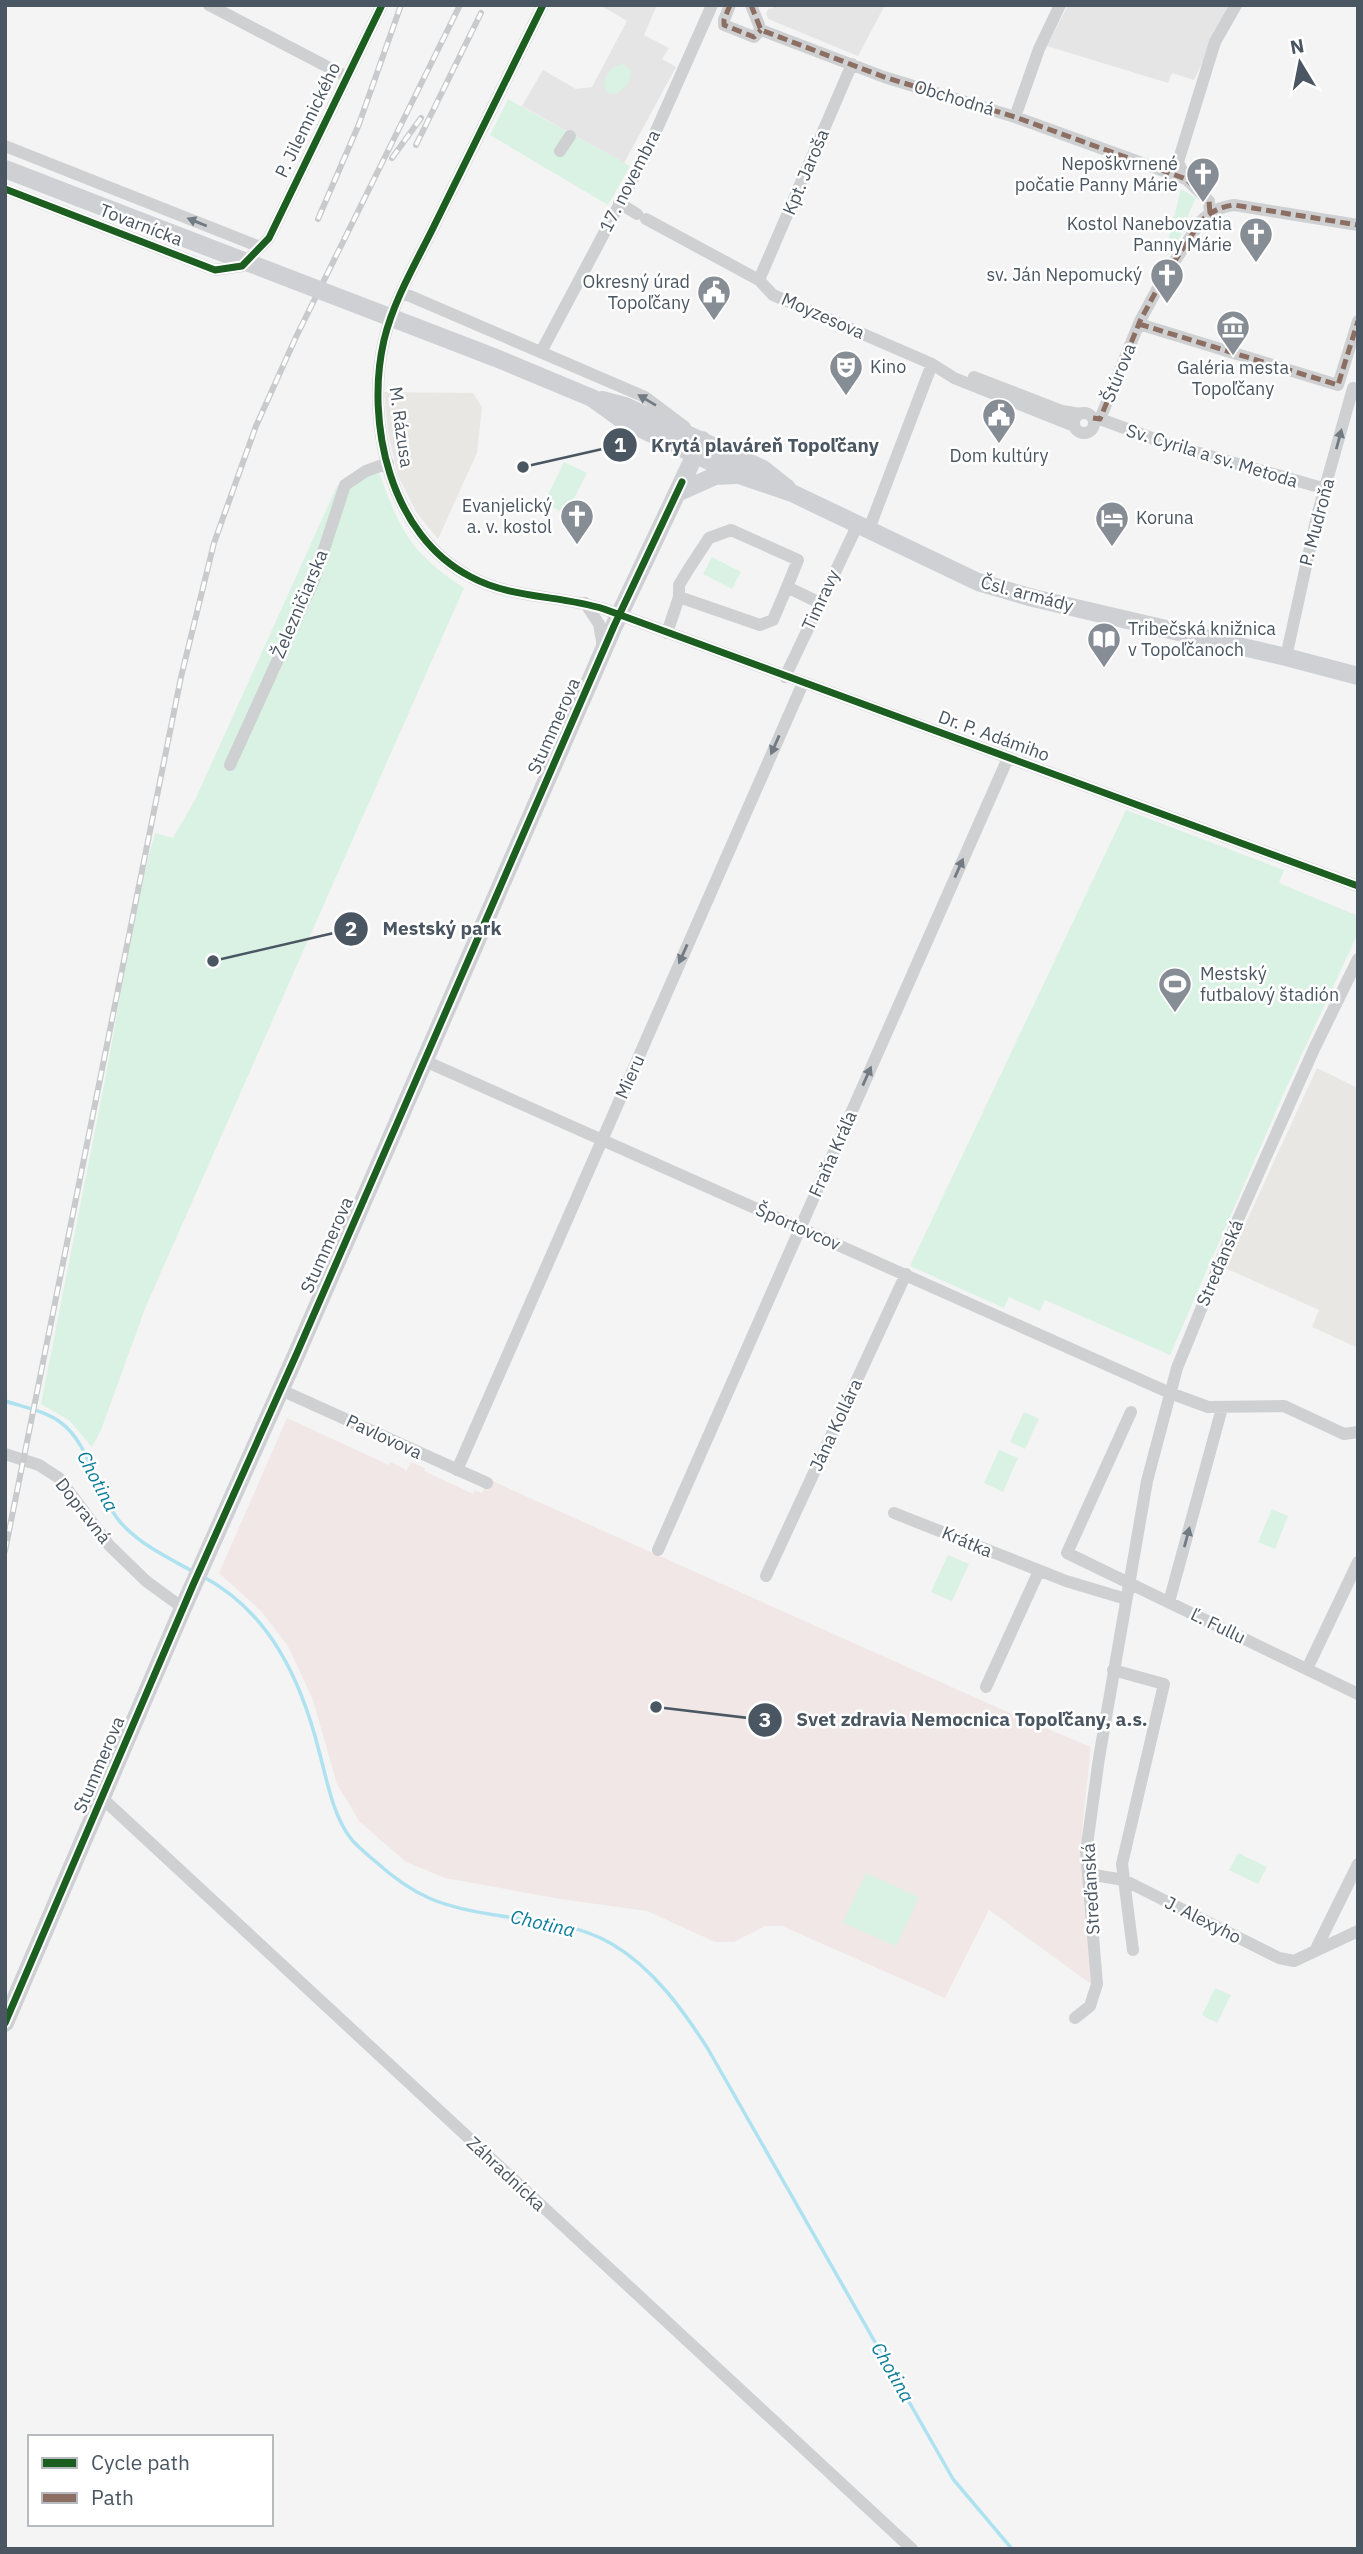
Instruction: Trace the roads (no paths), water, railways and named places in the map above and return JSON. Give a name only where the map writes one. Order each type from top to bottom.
[{"type":"main road","name":"Tovarnícka","points":[[5,169],[496,358],[592,398],[625,406],[698,447]]},
{"type":"main road","name":"Tovarnícka","points":[[592,398],[621,419],[662,439],[698,447]]},
{"type":"main road","points":[[662,439],[673,456],[679,487],[715,476],[739,475]]},
{"type":"main road","name":"Čsl. armády","points":[[698,447],[739,475],[792,493],[960,574],[994,587],[1358,676]]},
{"type":"main road","name":"Čsl. armády","points":[[698,447],[763,469],[792,493]]},
{"type":"main road","name":"Stummerova","points":[[5,2023],[193,1585],[281,1390],[619,615],[698,447]]},
{"type":"street","points":[[209,5],[347,77]]},
{"type":"street","name":"P. Jilemnického","points":[[260,247],[269,238],[382,5]]},
{"type":"street","name":"M. Rázusa","points":[[543,5],[388,325],[379,378],[381,421],[393,482],[411,520],[426,541],[459,570],[481,582],[512,592],[584,603],[619,615]]},
{"type":"street","name":"17. novembra","points":[[541,352],[644,158],[712,5]]},
{"type":"street","name":"Obchodná","points":[[730,5],[724,24],[754,37],[761,30],[884,77],[1179,172]]},
{"type":"street","points":[[751,5],[761,30]]},
{"type":"street","points":[[1015,117],[1039,49],[1060,5]]},
{"type":"street","points":[[1236,5],[1215,42],[1179,172],[1209,201],[1210,213],[1222,206],[1234,205],[1358,225]]},
{"type":"street","name":"Kpt. Jaroša","points":[[760,279],[852,64]]},
{"type":"street","points":[[560,151],[569,136]]},
{"type":"street","name":"Tovarnícka","points":[[5,146],[260,247],[242,266],[215,270],[5,189]]},
{"type":"street","name":"Moyzesova","points":[[619,203],[760,279],[773,295],[932,364]]},
{"type":"street","name":"Štúrova","points":[[1087,419],[1168,272],[1201,221],[1210,213]]},
{"type":"street","points":[[402,293],[645,397],[698,447]]},
{"type":"street","points":[[1139,323],[1338,386],[1358,321]]},
{"type":"street","name":"Sv. Cyrila a sv. Metoda","points":[[932,364],[954,378],[1326,489]]},
{"type":"street","name":"Timravy","points":[[785,677],[820,603],[863,527],[932,364]]},
{"type":"street","name":"P. Mudroňa","points":[[1286,657],[1326,489],[1356,389]]},
{"type":"street","name":"Železničiarska","points":[[229,765],[314,580],[345,485],[366,471],[388,463]]},
{"type":"street","points":[[667,633],[679,597],[679,585],[709,538],[731,530],[798,560],[773,620],[760,625],[679,597]]},
{"type":"street","points":[[788,587],[820,603]]},
{"type":"street","points":[[584,603],[599,624],[604,651]]},
{"type":"street","name":"Dr. P. Adámiho","points":[[619,615],[1358,887]]},
{"type":"street","name":"Mieru","points":[[457,1470],[803,683]]},
{"type":"street","name":"Fraňa Kráľa","points":[[658,1550],[1008,758]]},
{"type":"street","name":"Streďanská","points":[[1075,2018],[1090,2006],[1097,1984],[1086,1852],[1113,1671],[1147,1480],[1170,1393],[1177,1368],[1215,1272],[1314,1049],[1358,959]]},
{"type":"street","name":"Športovcov","points":[[425,1061],[1170,1393],[1208,1407],[1284,1406],[1344,1434],[1357,1436]]},
{"type":"street","name":"Jána Kollára","points":[[766,1576],[906,1274]]},
{"type":"street","name":"Pavlovova","points":[[281,1390],[487,1483]]},
{"type":"street","points":[[1169,1602],[1223,1408]]},
{"type":"street","points":[[1129,1583],[1067,1553],[1131,1412]]},
{"type":"street","name":"Dopravná","points":[[5,1454],[52,1472],[65,1485],[97,1531],[128,1565],[159,1592],[183,1608]]},
{"type":"street","name":"Krátka","points":[[894,1513],[1039,1571],[1126,1599]]},
{"type":"street","points":[[1307,1669],[1358,1562]]},
{"type":"street","points":[[986,1687],[1039,1571]]},
{"type":"street","name":"Ľ. Fullu","points":[[1129,1583],[1358,1694]]},
{"type":"street","name":"Streďanská","points":[[1113,1671],[1164,1684],[1122,1864],[1133,1951]]},
{"type":"street","name":"Záhradnícka","points":[[102,1798],[912,2549]]},
{"type":"street","points":[[1317,1949],[1358,1864]]},
{"type":"street","name":"J. Alexyho","points":[[1088,1874],[1124,1880],[1279,1958],[1294,1961],[1358,1931]]},
{"type":"waterway","name":"Chotina","points":[[5,1401],[48,1415],[70,1431],[121,1523],[146,1544],[192,1571]]},
{"type":"waterway","name":"Chotina","points":[[202,1576],[226,1591],[246,1609],[264,1628],[279,1650],[303,1699],[331,1798],[340,1820],[345,1831],[364,1851],[390,1874],[428,1898],[472,1911],[552,1923],[597,1936],[641,1965],[666,1991],[708,2049],[953,2479],[1012,2549]]},
{"type":"railway","points":[[318,219],[359,124],[401,5]]},
{"type":"railway","points":[[5,1551],[181,677],[214,543],[256,426],[296,337],[460,5]]},
{"type":"railway","points":[[416,145],[481,13]]},
{"type":"railway","points":[[392,158],[421,118]]},
{"type":"place","name":"Nepoškvrnené počatie Panny Márie","points":[[1203,204]]},
{"type":"place","name":"Kostol Nanebovzatia Panny Márie","points":[[1256,264]]},
{"type":"place","name":"sv. Ján Nepomucký","points":[[1167,305]]},
{"type":"place","name":"Okresný úrad Topoľčany","points":[[714,322]]},
{"type":"place","name":"Galéria mesta Topoľčany","points":[[1233,357]]},
{"type":"place","name":"Kino","points":[[846,397]]},
{"type":"place","name":"Dom kultúry","points":[[999,445]]},
{"type":"place","name":"Krytá plaváreň Topoľčany","points":[[523,467]]},
{"type":"place","name":"Evanjelický a. v. kostol","points":[[577,546]]},
{"type":"place","name":"Koruna","points":[[1112,548]]},
{"type":"place","name":"Tribečská knižnica v Topoľčanoch","points":[[1104,669]]},
{"type":"place","name":"Mestský park","points":[[213,961]]},
{"type":"place","name":"Mestský futbalový štadión","points":[[1175,1014]]},
{"type":"place","name":"Svet zdravia Nemocnica Topoľčany, a.s.","points":[[656,1707]]}]
